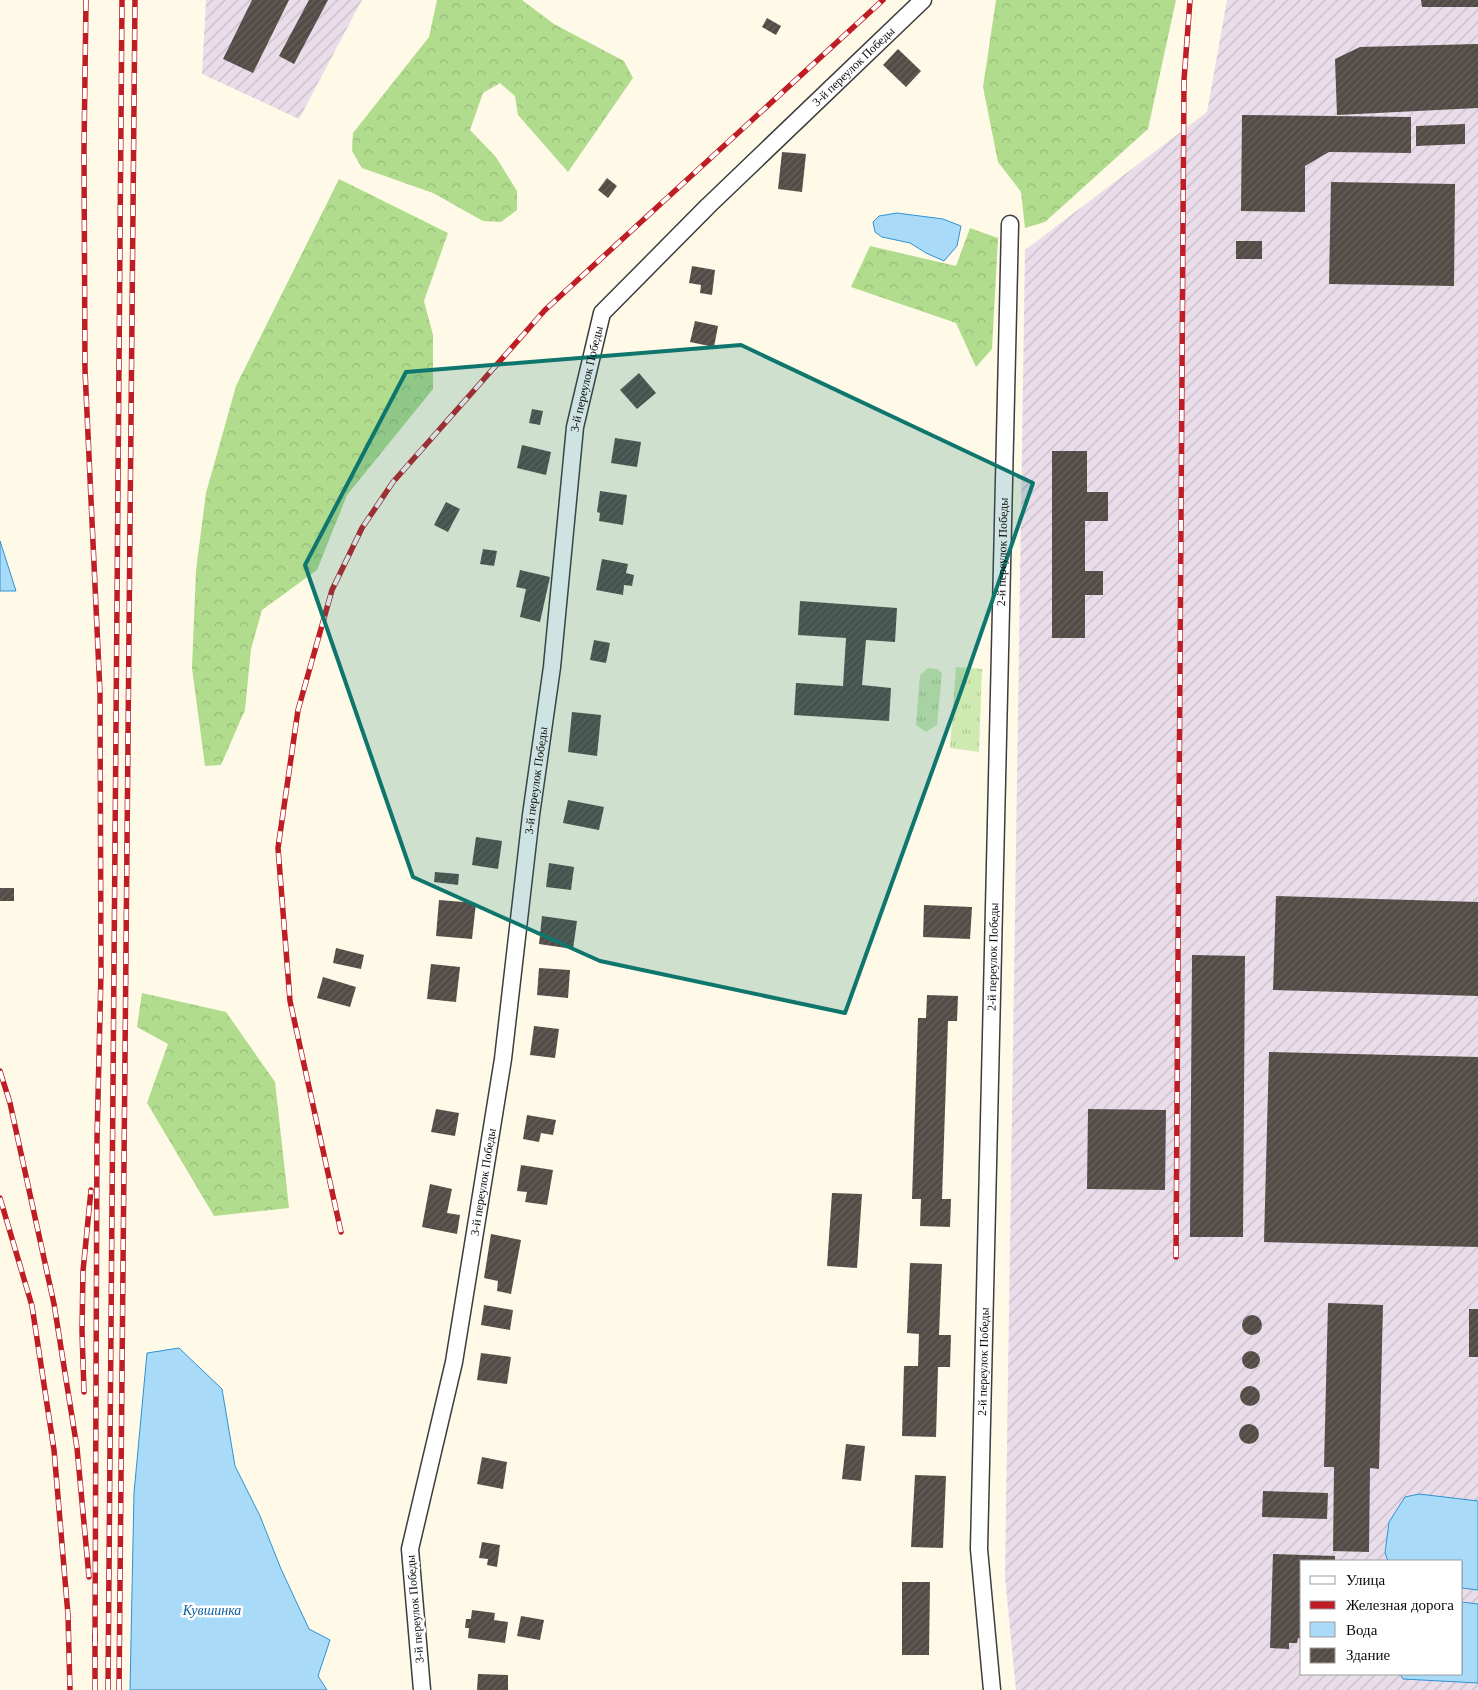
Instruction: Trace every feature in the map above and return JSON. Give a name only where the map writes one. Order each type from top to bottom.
[{"type":"street","name":"3-й переулок Победы","points":[[422,1690],[410,1549],[454,1362],[504,1058],[531,815],[552,667],[575,427],[602,313],[708,206],[923,0]]},
{"type":"street","name":"2-й переулок Победы","points":[[992,1690],[979,1549],[1010,224]]},
{"type":"highlighted area","points":[[741,345],[1033,483],[961,691],[845,1013],[600,961],[413,877],[305,565],[406,372]]},
{"type":"shaded area","points":[[206,0],[362,0],[299,119],[202,74]]},
{"type":"shaded area","points":[[1227,0],[1478,0],[1478,1690],[1016,1690],[1005,1577],[1025,250],[1207,112]]},
{"type":"green space","points":[[437,0],[522,0],[554,24],[624,61],[633,78],[568,172],[518,115],[515,96],[500,83],[483,93],[470,130],[496,157],[517,191],[517,210],[501,222],[483,221],[433,193],[362,168],[352,151],[353,133],[429,37]]},
{"type":"green space","points":[[996,0],[1176,0],[1148,129],[1045,222],[1025,228],[1021,192],[998,162],[983,87]]},
{"type":"green space","points":[[339,179],[448,233],[424,301],[433,335],[433,389],[347,495],[317,570],[262,610],[251,649],[245,710],[221,765],[205,766],[192,668],[196,570],[206,493],[236,386]]},
{"type":"green space","points":[[970,228],[998,238],[992,349],[976,367],[956,323],[851,287],[870,246],[956,266]]},
{"type":"green space","points":[[956,667],[982,669],[979,752],[950,748]]},
{"type":"green space","points":[[928,668],[937,669],[942,673],[937,725],[926,732],[916,725],[920,675]]},
{"type":"green space","points":[[142,993],[226,1012],[275,1082],[289,1208],[214,1216],[147,1103],[168,1044],[137,1027]]},
{"type":"water","points":[[897,213],[943,219],[961,226],[957,246],[944,261],[910,243],[882,237],[875,232],[873,222],[879,216]]},
{"type":"water","points":[[0,541],[16,591],[0,591]]},
{"type":"water","name":"Кувшинка","points":[[179,1348],[222,1389],[235,1466],[260,1516],[281,1569],[309,1629],[330,1640],[318,1676],[327,1690],[130,1690],[134,1493],[147,1353]]},
{"type":"water","points":[[1419,1494],[1478,1501],[1478,1590],[1463,1588],[1463,1560],[1388,1560],[1385,1553],[1389,1522],[1405,1497]]},
{"type":"water","points":[[1463,1602],[1478,1604],[1478,1683],[1403,1679],[1401,1675],[1463,1675]]},
{"type":"building","points":[[252,0],[289,0],[253,73],[223,59]]},
{"type":"building","points":[[309,0],[328,0],[294,64],[279,56]]},
{"type":"building","points":[[1421,0],[1478,0],[1478,7],[1422,7]]},
{"type":"building","points":[[767,18],[781,26],[776,35],[762,27]]},
{"type":"building","points":[[1478,44],[1478,108],[1337,115],[1335,59],[1360,47]]},
{"type":"building","points":[[898,49],[921,71],[906,87],[883,65]]},
{"type":"building","points":[[1242,115],[1411,117],[1411,153],[1329,152],[1305,166],[1305,212],[1241,211]]},
{"type":"building","points":[[1465,124],[1465,144],[1416,146],[1416,126]]},
{"type":"building","points":[[782,152],[806,154],[802,192],[778,189]]},
{"type":"building","points":[[607,178],[617,186],[608,198],[598,190]]},
{"type":"building","points":[[1331,182],[1455,184],[1454,286],[1329,284]]},
{"type":"building","points":[[1236,241],[1262,241],[1262,259],[1236,259]]},
{"type":"building","points":[[692,266],[715,270],[712,295],[700,293],[701,285],[689,283]]},
{"type":"building","points":[[695,321],[718,326],[714,347],[690,342]]},
{"type":"building","points":[[639,373],[656,393],[637,409],[620,390]]},
{"type":"building","points":[[532,409],[543,411],[540,425],[529,423]]},
{"type":"building","points":[[615,438],[641,442],[637,467],[611,463]]},
{"type":"building","points":[[522,445],[551,452],[546,475],[517,468]]},
{"type":"building","points":[[1052,451],[1087,451],[1087,492],[1108,492],[1108,521],[1085,521],[1085,571],[1103,571],[1103,595],[1085,595],[1085,638],[1052,638]]},
{"type":"building","points":[[600,491],[627,495],[623,525],[599,521],[600,513],[597,512]]},
{"type":"building","points":[[446,502],[460,509],[448,532],[434,525]]},
{"type":"building","points":[[483,549],[497,551],[494,566],[480,564]]},
{"type":"building","points":[[602,559],[628,564],[626,573],[634,575],[632,586],[624,585],[623,595],[596,590]]},
{"type":"building","points":[[520,570],[550,577],[540,622],[520,617],[526,589],[516,587]]},
{"type":"building","points":[[800,601],[897,608],[895,642],[866,640],[862,685],[891,688],[889,721],[794,715],[796,683],[843,686],[846,638],[798,635]]},
{"type":"building","points":[[594,640],[610,643],[606,663],[590,660]]},
{"type":"building","points":[[572,712],[601,715],[597,756],[568,752]]},
{"type":"building","points":[[568,800],[604,807],[599,830],[563,823]]},
{"type":"building","points":[[476,837],[502,841],[498,869],[472,865]]},
{"type":"building","points":[[549,863],[574,867],[571,890],[546,887]]},
{"type":"building","points":[[435,872],[459,874],[458,885],[434,882]]},
{"type":"building","points":[[0,888],[14,888],[14,901],[0,901]]},
{"type":"building","points":[[1276,896],[1478,902],[1478,996],[1273,990]]},
{"type":"building","points":[[439,900],[476,903],[472,939],[436,936]]},
{"type":"building","points":[[924,905],[972,907],[970,939],[923,937]]},
{"type":"building","points":[[542,916],[577,921],[573,949],[539,944]]},
{"type":"building","points":[[336,948],[364,955],[361,969],[333,963]]},
{"type":"building","points":[[1192,955],[1245,956],[1243,1237],[1190,1237]]},
{"type":"building","points":[[431,964],[460,967],[456,1002],[427,999]]},
{"type":"building","points":[[539,968],[570,970],[568,998],[537,995]]},
{"type":"building","points":[[323,977],[356,987],[350,1007],[317,998]]},
{"type":"building","points":[[927,995],[958,996],[957,1021],[948,1021],[942,1199],[951,1199],[950,1227],[920,1226],[921,1199],[912,1199],[918,1018],[926,1018]]},
{"type":"building","points":[[534,1026],[559,1029],[555,1058],[530,1055]]},
{"type":"building","points":[[1269,1052],[1478,1057],[1478,1247],[1264,1242]]},
{"type":"building","points":[[436,1109],[459,1113],[455,1136],[431,1132]]},
{"type":"building","points":[[1088,1109],[1166,1110],[1165,1190],[1087,1189]]},
{"type":"building","points":[[527,1115],[556,1120],[553,1135],[541,1133],[539,1142],[523,1139]]},
{"type":"building","points":[[521,1165],[553,1170],[547,1205],[525,1202],[527,1192],[517,1191]]},
{"type":"building","points":[[430,1184],[452,1189],[447,1213],[460,1215],[457,1234],[422,1227]]},
{"type":"building","points":[[832,1193],[862,1194],[857,1268],[827,1266]]},
{"type":"building","points":[[491,1234],[521,1240],[511,1294],[497,1291],[498,1281],[484,1278]]},
{"type":"building","points":[[910,1263],[942,1264],[939,1335],[951,1335],[950,1367],[938,1367],[936,1437],[902,1436],[904,1366],[918,1366],[919,1334],[907,1333]]},
{"type":"building","points":[[1328,1303],[1383,1305],[1379,1469],[1370,1468],[1369,1552],[1333,1551],[1334,1467],[1324,1467]]},
{"type":"building","points":[[484,1305],[513,1310],[510,1330],[481,1325]]},
{"type":"building","points":[[1469,1309],[1478,1309],[1478,1357],[1469,1357]]},
{"type":"building","points":[[1252,1315],[1259,1318],[1262,1325],[1259,1332],[1252,1335],[1245,1332],[1242,1325],[1245,1318]]},
{"type":"building","points":[[1247,1351],[1255,1351],[1260,1356],[1258,1367],[1247,1369],[1242,1364],[1242,1356]]},
{"type":"building","points":[[481,1353],[511,1357],[507,1384],[477,1380]]},
{"type":"building","points":[[1250,1386],[1257,1389],[1260,1396],[1257,1403],[1250,1406],[1243,1403],[1240,1396],[1243,1389]]},
{"type":"building","points":[[1249,1424],[1256,1427],[1259,1434],[1256,1441],[1249,1444],[1242,1441],[1239,1434],[1242,1427]]},
{"type":"building","points":[[846,1444],[865,1446],[861,1481],[842,1479]]},
{"type":"building","points":[[482,1457],[507,1462],[503,1489],[477,1484]]},
{"type":"building","points":[[915,1475],[946,1476],[943,1548],[911,1547]]},
{"type":"building","points":[[1263,1491],[1328,1493],[1327,1519],[1262,1517]]},
{"type":"building","points":[[482,1542],[500,1545],[497,1567],[487,1565],[488,1559],[479,1558]]},
{"type":"building","points":[[1273,1554],[1335,1556],[1335,1560],[1300,1560],[1300,1638],[1298,1638],[1297,1643],[1289,1643],[1289,1649],[1270,1648]]},
{"type":"building","points":[[902,1582],[930,1582],[929,1655],[902,1655]]},
{"type":"building","points":[[472,1610],[495,1613],[494,1620],[508,1622],[505,1643],[468,1638],[469,1628],[465,1628],[466,1619],[471,1619]]},
{"type":"building","points":[[521,1616],[544,1620],[540,1640],[517,1636]]},
{"type":"building","points":[[478,1674],[508,1675],[508,1690],[477,1690]]},
{"type":"railway","points":[[86,0],[84,150],[85,370],[100,693],[101,973],[97,1139],[95,1640]]},
{"type":"railway","points":[[108,1690],[122,0]]},
{"type":"railway","points":[[119,1690],[135,0]]},
{"type":"railway","points":[[341,1232],[290,1001],[278,848],[298,710],[332,590],[362,528],[393,482],[545,310],[883,0]]},
{"type":"railway","points":[[1176,1257],[1184,80],[1190,0]]},
{"type":"railway","points":[[0,1071],[10,1103],[54,1304],[77,1448],[89,1577]]},
{"type":"railway","points":[[84,1392],[83,1271],[91,1190]]},
{"type":"railway","points":[[0,1198],[32,1306],[54,1450],[68,1615],[70,1690]]},
{"type":"railway","points":[[95,1635],[95,1690]]}]
